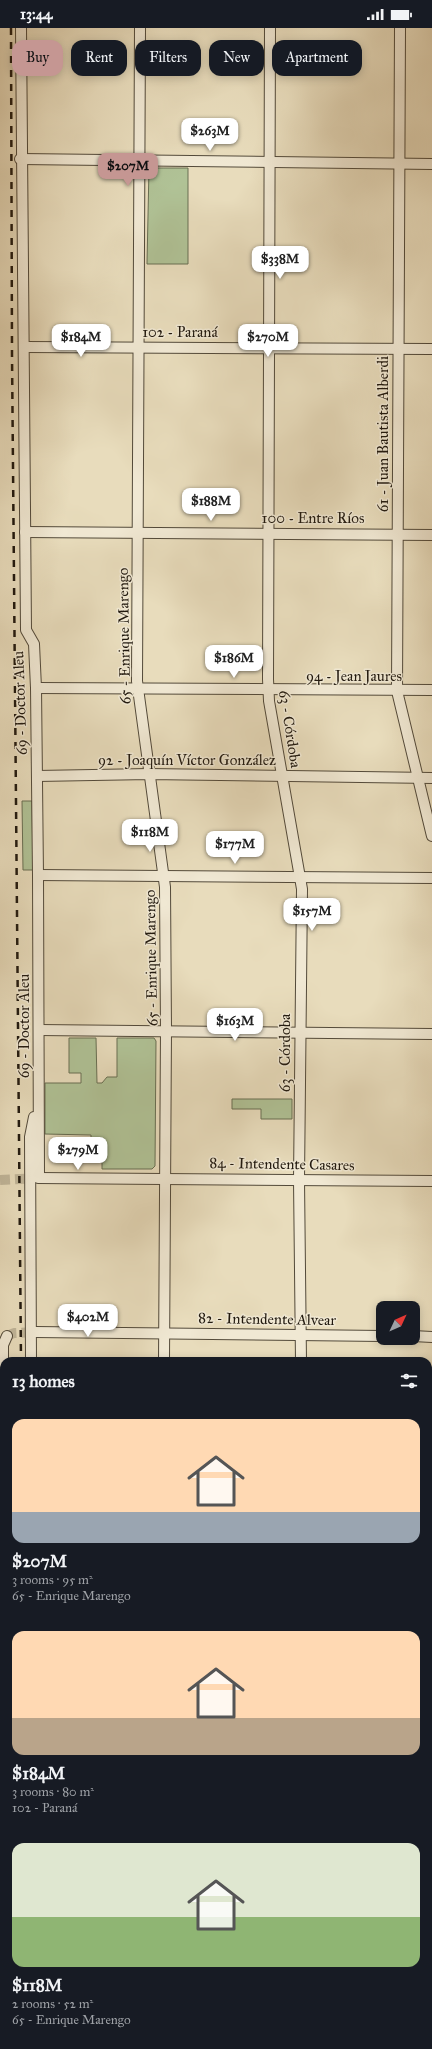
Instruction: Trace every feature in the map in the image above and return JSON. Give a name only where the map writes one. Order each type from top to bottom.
[{"type":"street","name":"69 - Doctor Aleu","points":[[21,28],[20,159],[24,348],[26,630],[34,644],[36,688],[38,875],[39,1091],[34,1176],[31,1357]]},
{"type":"street","name":"65 - Enrique Marengo","points":[[140,28],[137,690],[165,876],[166,1030],[164,1357]]},
{"type":"street","name":"63 - Córdoba","points":[[270,28],[268,690],[301,876],[299,1180],[301,1357]]},
{"type":"street","name":"61 - Juan Bautista Alberdi","points":[[400,28],[398,164],[399,348],[397,691],[432,836]]},
{"type":"street","points":[[20,159],[139,162],[432,164]]},
{"type":"street","name":"102 - Paraná","points":[[24,348],[138,347],[432,349]]},
{"type":"street","name":"100 - Entre Ríos","points":[[25,532],[432,534]]},
{"type":"street","name":"94 - Jean Jaures","points":[[36,688],[137,690],[432,690]]},
{"type":"street","name":"92 - Joaquín Víctor González","points":[[37,776],[149,774],[432,778]]},
{"type":"street","points":[[38,875],[432,878]]},
{"type":"street","points":[[39,1030],[166,1030],[432,1034]]},
{"type":"street","name":"84 - Intendente Casares","points":[[34,1176],[432,1181]]},
{"type":"street","name":"82 - Intendente Alvear","points":[[32,1332],[141,1328],[150,1333],[376,1336]]},
{"type":"street","points":[[3,1357],[3,1344],[7,1336]]},
{"type":"street","points":[[420,1336],[432,1337]]},
{"type":"green space","points":[[149,168],[188,168],[188,264],[147,264]]},
{"type":"green space","points":[[22,801],[32,801],[33,870],[23,870]]},
{"type":"green space","points":[[69,1038],[96,1038],[97,1083],[102,1083],[107,1077],[117,1077],[117,1038],[154,1038],[156,1041],[155,1166],[152,1169],[102,1169],[102,1145],[91,1145],[91,1135],[45,1134],[45,1083],[81,1083],[81,1073],[69,1073]]},
{"type":"green space","points":[[232,1099],[292,1099],[292,1119],[261,1119],[261,1109],[232,1109]]},
{"type":"tunnel","points":[[0,1180],[38,1178]]},
{"type":"tunnel","points":[[7,1336],[14,1333],[35,1332]]},
{"type":"railway","points":[[11,28],[12,355],[21,1357]]}]
